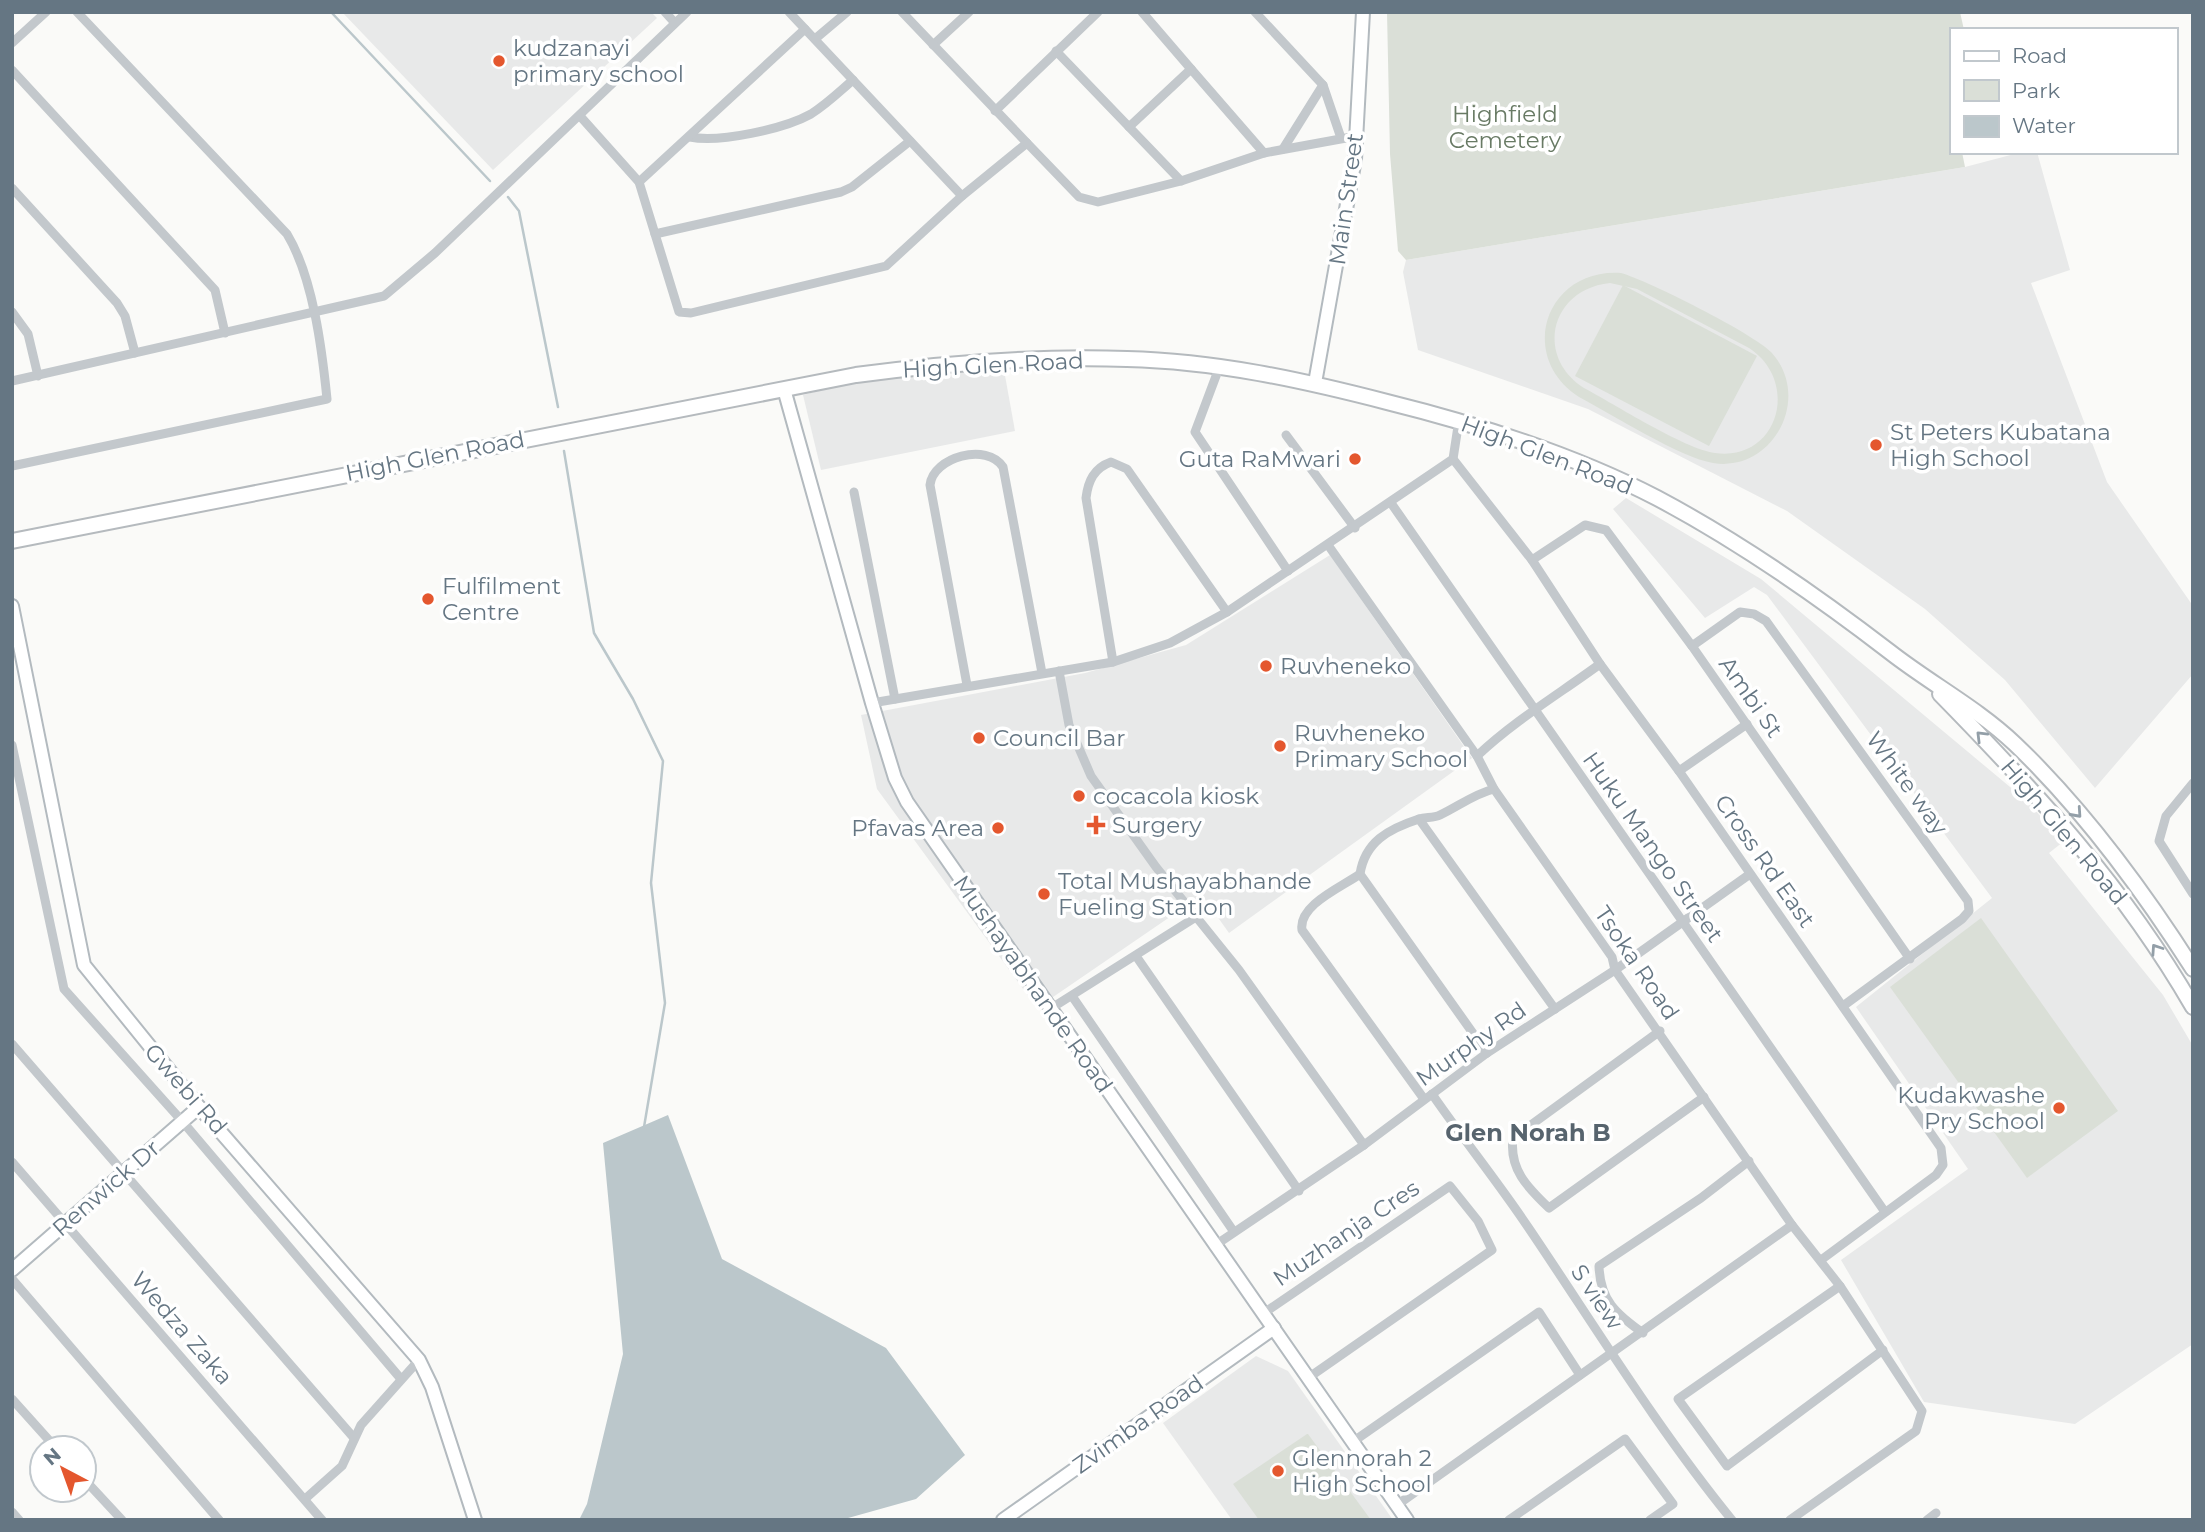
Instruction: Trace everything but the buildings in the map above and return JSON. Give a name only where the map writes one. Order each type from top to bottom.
[{"type":"main road","name":"High Glen Road","points":[[12,541],[784,389],[916,367],[997,361],[1128,359],[1219,368],[1315,383],[1459,420],[1570,460],[1653,496],[1698,520],[1819,598],[1978,713],[2016,745],[2084,820],[2147,897],[2193,969]]},
{"type":"main road","name":"High Glen Road","points":[[1917,671],[2036,792],[2092,859],[2193,1007]]},
{"type":"street","points":[[12,43],[46,12]]},
{"type":"street","points":[[12,466],[327,399],[313,312],[298,256],[287,234],[77,12]]},
{"type":"street","points":[[665,12],[675,23]]},
{"type":"street","points":[[12,381],[384,296],[398,287],[687,12]]},
{"type":"street","points":[[789,12],[962,195]]},
{"type":"street","points":[[816,39],[847,12]]},
{"type":"street","points":[[902,12],[1079,197],[1087,200],[1098,202],[1181,181],[1264,153],[1357,136]]},
{"type":"street","points":[[933,45],[969,12]]},
{"type":"street","points":[[995,111],[1098,12]]},
{"type":"street","points":[[1142,12],[1264,153]]},
{"type":"street","points":[[1255,12],[1323,85],[1341,138]]},
{"type":"street","name":"Main Street","points":[[1315,383],[1356,159],[1363,12]]},
{"type":"street","points":[[639,182],[805,29]]},
{"type":"street","points":[[1056,51],[1181,181]]},
{"type":"street","points":[[1129,127],[1191,69]]},
{"type":"street","points":[[12,70],[215,290],[225,333]]},
{"type":"street","points":[[690,137],[716,139],[788,123],[827,103],[853,80]]},
{"type":"street","points":[[1283,149],[1323,85]]},
{"type":"street","points":[[580,116],[639,182],[677,309],[684,314],[886,266],[962,195],[1027,143]]},
{"type":"street","points":[[655,234],[841,192],[852,187],[910,141]]},
{"type":"street","points":[[12,188],[117,303],[125,316],[135,353]]},
{"type":"street","points":[[12,312],[28,334],[38,376]]},
{"type":"street","points":[[1219,368],[1195,432],[1288,571]]},
{"type":"street","name":"Mushayabhande Road","points":[[784,389],[872,703],[895,778],[907,802],[1407,1520]]},
{"type":"street","points":[[872,703],[1113,662],[1170,643],[1227,612],[1355,528],[1453,459],[1459,420]]},
{"type":"street","points":[[1286,435],[1355,528]]},
{"type":"street","points":[[967,685],[930,485],[931,475],[937,467],[975,455],[994,458],[1003,467],[1042,673]]},
{"type":"street","name":"Cross Rd East","points":[[1453,459],[1532,560],[1600,664],[1679,771],[1944,1156],[1943,1165],[1936,1175],[1821,1260]]},
{"type":"street","points":[[1113,662],[1086,498],[1087,486],[1101,466],[1111,462],[1127,469],[1227,612]]},
{"type":"street","points":[[854,492],[895,699]]},
{"type":"street","name":"Huku Mango Street","points":[[1391,503],[1534,713],[1885,1212]]},
{"type":"street","name":"Ambi St","points":[[1532,560],[1585,525],[1606,530],[1692,646],[1910,959]]},
{"type":"street","name":"Tsoka Road","points":[[1328,545],[1477,756],[1494,789],[1612,957],[1615,970],[1660,1031],[1792,1225],[1840,1286],[1922,1411],[1916,1432],[1790,1520]]},
{"type":"street","name":"Gwebi Rd","points":[[12,606],[84,965],[199,1107],[419,1360],[432,1387],[475,1520]]},
{"type":"street","name":"White way","points":[[1692,646],[1740,612],[1754,614],[1766,621],[1968,901],[1969,911],[1962,919],[1843,1006]]},
{"type":"street","points":[[1477,756],[1503,731],[1534,713],[1600,664]]},
{"type":"street","points":[[1059,671],[1069,725],[1091,776],[1239,970],[1364,1145]]},
{"type":"street","points":[[1679,771],[1747,724]]},
{"type":"street","points":[[12,745],[64,989],[182,1121],[401,1380]]},
{"type":"street","points":[[2193,783],[2166,816],[2159,841],[2193,894]]},
{"type":"street","points":[[1486,1053],[1360,874],[1363,855],[1373,842],[1419,819],[1437,817],[1478,793],[1494,789]]},
{"type":"street","points":[[1419,819],[1555,1009]]},
{"type":"street","name":"S view","points":[[1360,874],[1306,911],[1301,922],[1302,930],[1528,1226],[1612,1355],[1732,1520]]},
{"type":"street","name":"Murphy Rd","points":[[1214,1246],[1364,1145],[1486,1053],[1615,970],[1750,874]]},
{"type":"street","points":[[1050,1009],[1196,916]]},
{"type":"street","points":[[1136,956],[1299,1191]]},
{"type":"street","points":[[1072,996],[1234,1232]]},
{"type":"street","points":[[1660,1031],[1513,1138],[1511,1151],[1516,1169],[1549,1208],[1704,1097]]},
{"type":"street","points":[[12,1044],[354,1438]]},
{"type":"street","name":"Renwick Dr","points":[[12,1270],[199,1107]]},
{"type":"street","points":[[1643,1333],[1619,1317],[1609,1304],[1601,1291],[1599,1266],[1701,1198],[1749,1161]]},
{"type":"street","name":"Wedza Zaka","points":[[12,1162],[322,1520]]},
{"type":"street","name":"Muzhanja Cres","points":[[1264,1313],[1450,1186],[1478,1222],[1492,1250],[1308,1378]]},
{"type":"street","points":[[1397,1505],[1792,1225]]},
{"type":"street","points":[[12,1279],[219,1520]]},
{"type":"street","points":[[1840,1286],[1678,1399],[1727,1466],[1883,1350]]},
{"type":"street","points":[[1354,1441],[1539,1311],[1580,1375]]},
{"type":"street","name":"Zvimba Road","points":[[1003,1520],[1274,1328]]},
{"type":"street","points":[[305,1499],[342,1466],[351,1451],[354,1438],[419,1360]]},
{"type":"street","points":[[12,1399],[43,1434]]},
{"type":"street","points":[[1509,1520],[1625,1438],[1673,1504],[1650,1520]]},
{"type":"street","points":[[98,1494],[122,1520]]},
{"type":"street","points":[[12,1512],[19,1520]]},
{"type":"street","points":[[1927,1520],[1936,1513]]},
{"type":"shaded area","name":"kudzanayi primary school","points":[[342,12],[651,12],[657,18],[493,170]]},
{"type":"shaded area","name":"St Peters Kubatana High School","points":[[2014,154],[2038,154],[2070,270],[2031,283],[2107,482],[2193,606],[2193,674],[2095,788],[2005,680],[1925,609],[1787,511],[1588,409],[1418,350],[1403,272],[1406,260],[1965,167]]},
{"type":"shaded area","points":[[1004,370],[1015,431],[821,470],[803,395],[875,376]]},
{"type":"shaded area","name":"Kudakwashe Pry School","points":[[1626,498],[1761,579],[2028,802],[2063,842],[2049,853],[2163,995],[2193,1046],[2193,1344],[2075,1424],[1924,1402],[1841,1260],[1968,1169],[1856,1007],[1992,898],[1767,595],[1754,587],[1705,618],[1613,509]]},
{"type":"shaded area","points":[[1330,555],[1472,758],[1229,933],[1202,895],[1037,1008],[877,789],[861,715],[1085,673],[1186,645]]},
{"type":"shaded area","name":"Glennorah 2 High School","points":[[1256,1356],[1288,1371],[1393,1520],[1232,1520],[1163,1423]]},
{"type":"green space","name":"Highfield Cemetery","points":[[1387,12],[1960,12],[1964,28],[1950,28],[1950,154],[1962,154],[1965,167],[1406,260],[1398,251],[1390,154]]},
{"type":"green space","points":[[1621,273],[1653,286],[1723,321],[1771,352],[1783,370],[1788,390],[1787,410],[1780,428],[1769,444],[1753,456],[1734,463],[1713,463],[1699,459],[1665,444],[1579,397],[1560,380],[1548,360],[1545,338],[1548,318],[1558,299],[1574,284],[1595,275]],"holes":[[[1610,283],[1637,289],[1749,348],[1765,363],[1774,380],[1778,399],[1775,417],[1767,433],[1754,445],[1737,452],[1715,453],[1702,450],[1631,415],[1584,388],[1568,375],[1559,359],[1555,342],[1556,326],[1563,310],[1574,297],[1590,288]]]},
{"type":"green space","points":[[1623,285],[1757,356],[1709,446],[1575,376]]},
{"type":"green space","points":[[1981,918],[2118,1111],[2027,1178],[1890,987]]},
{"type":"green space","points":[[1307,1434],[1371,1520],[1259,1520],[1233,1484]]},
{"type":"water","points":[[668,1115],[722,1259],[886,1348],[965,1455],[916,1499],[841,1520],[579,1520],[587,1504],[623,1354],[603,1143]]},
{"type":"waterway","points":[[331,12],[490,181]]},
{"type":"waterway","points":[[508,197],[519,211],[558,407]]},
{"type":"waterway","points":[[564,451],[594,633],[633,699],[663,761],[651,883],[665,1003],[644,1127]]},
{"type":"place","name":"kudzanayi primary school","points":[[499,61]]},
{"type":"place","name":"St Peters Kubatana High School","points":[[1876,445]]},
{"type":"place","name":"Guta RaMwari","points":[[1355,459]]},
{"type":"place","name":"Fulfilment Centre","points":[[428,599]]},
{"type":"place","name":"Ruvheneko","points":[[1266,666]]},
{"type":"place","name":"Council Bar","points":[[979,738]]},
{"type":"place","name":"Ruvheneko Primary School","points":[[1280,746]]},
{"type":"place","name":"cocacola kiosk","points":[[1079,796]]},
{"type":"place","name":"Surgery","points":[[1096,825]]},
{"type":"place","name":"Pfavas Area","points":[[998,828]]},
{"type":"place","name":"Total Mushayabhande Fueling Station","points":[[1044,894]]},
{"type":"place","name":"Kudakwashe Pry School","points":[[2059,1108]]},
{"type":"place","name":"Glennorah 2 High School","points":[[1278,1471]]},
{"type":"district","name":"Glen Norah B","points":[[1528,1132]]}]
